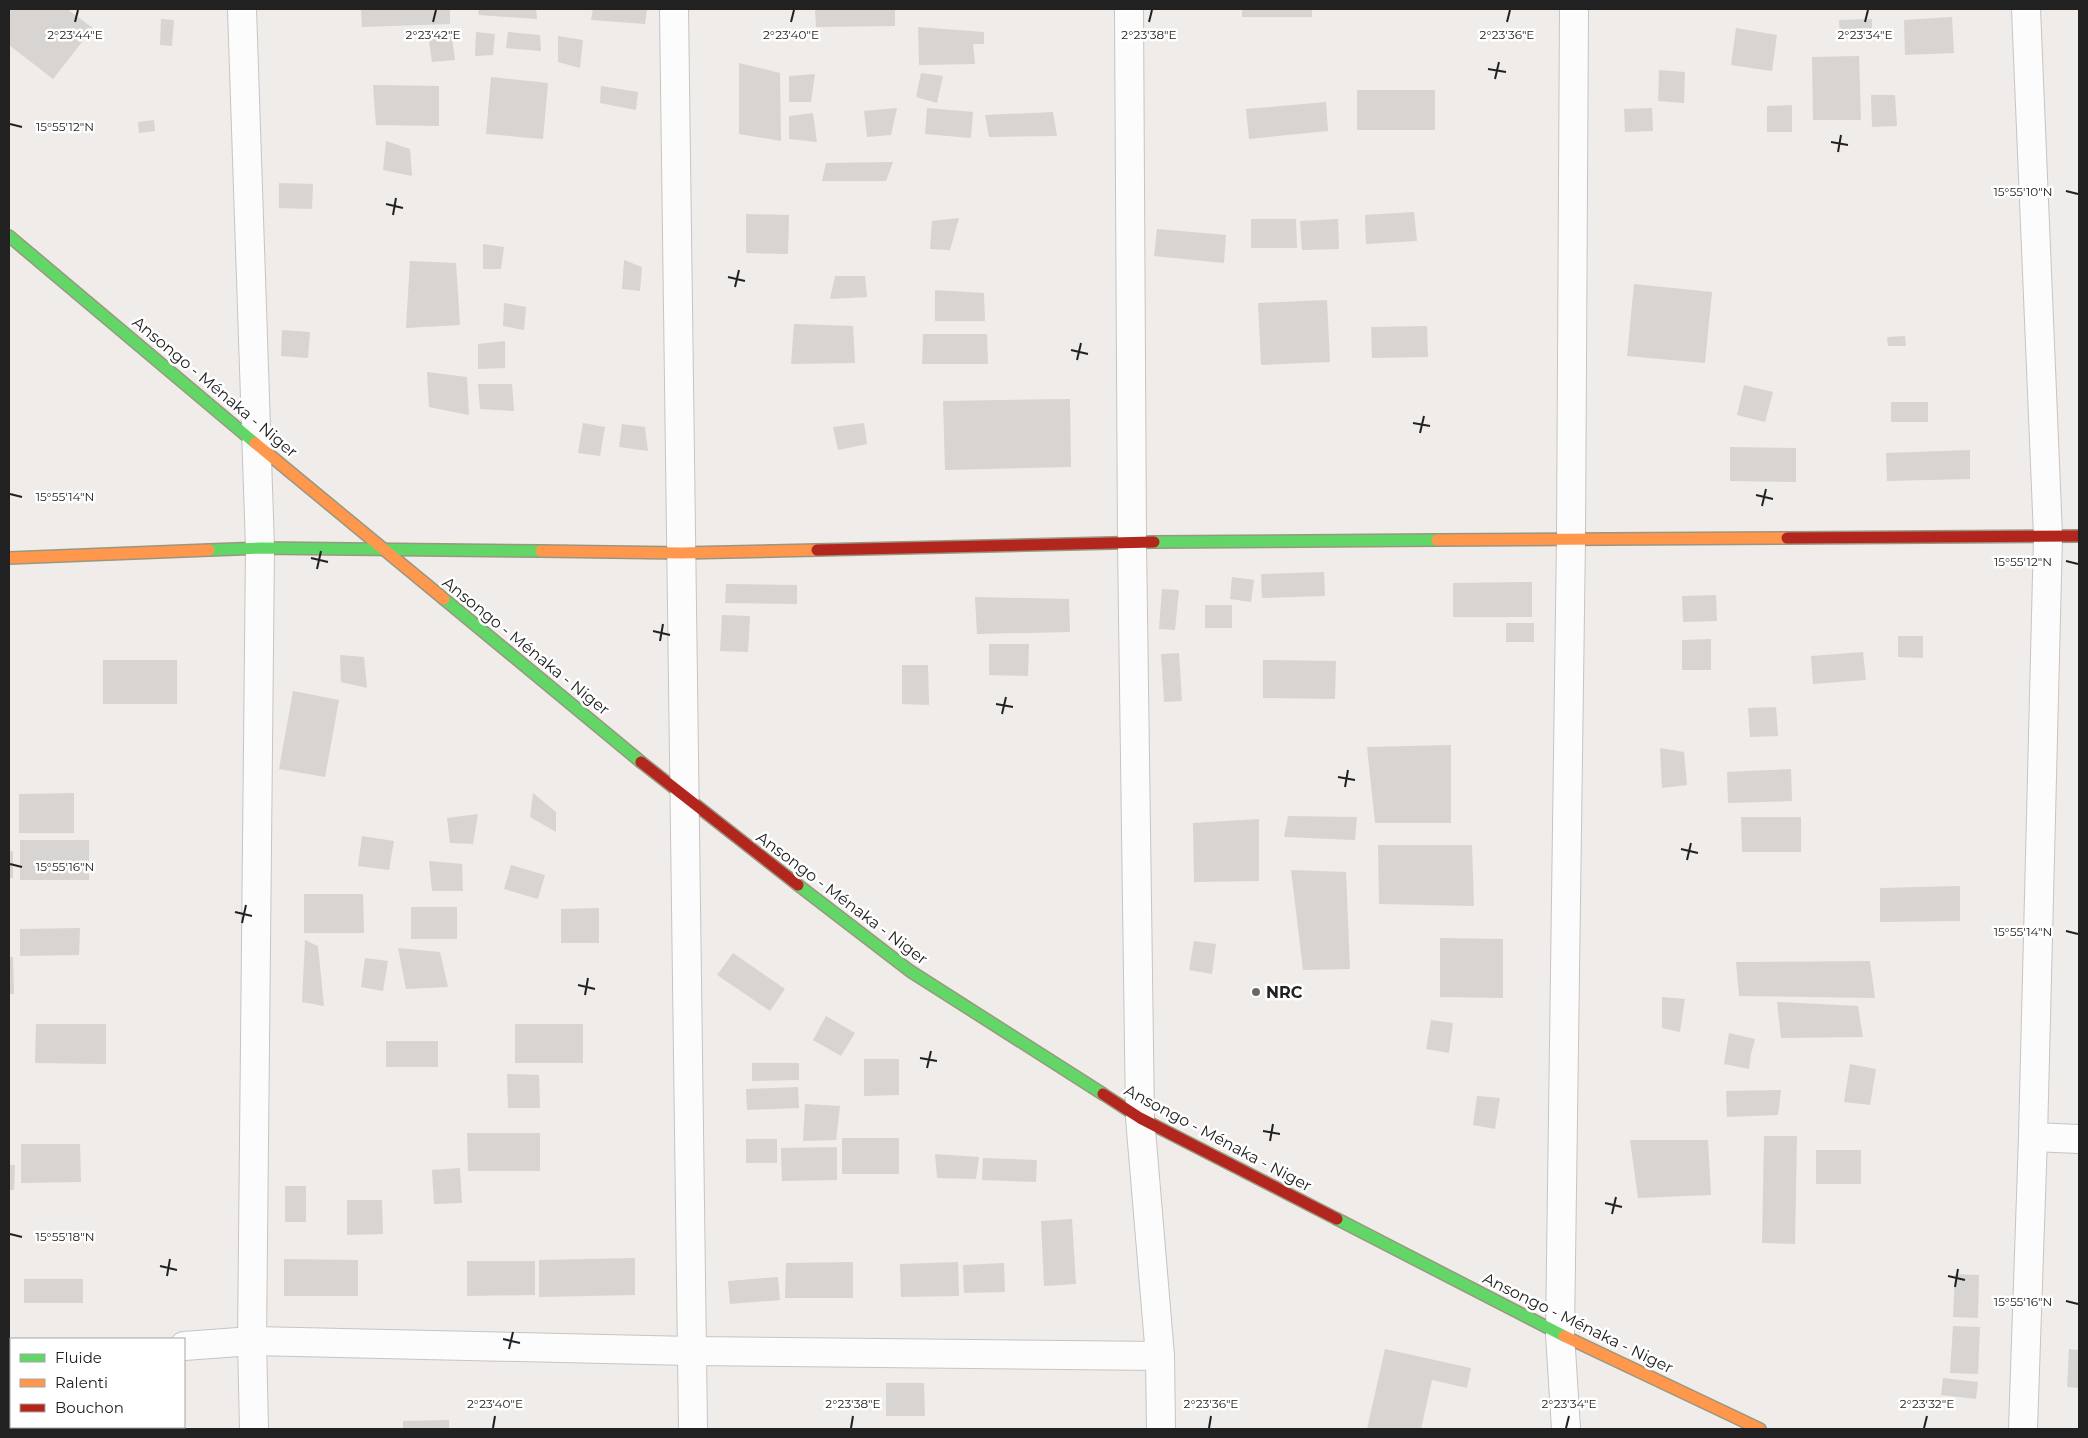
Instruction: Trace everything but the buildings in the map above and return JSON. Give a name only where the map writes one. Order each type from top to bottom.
[{"type":"main road","name":"Ansongo - Ménaka - Niger","points":[[9,236],[257,445],[685,798],[910,971],[1140,1118],[1560,1334],[1760,1429]]},
{"type":"main road","points":[[9,558],[260,548],[681,553],[1132,542],[2079,536]]},
{"type":"street","points":[[242,9],[260,548],[252,1341],[254,1429]]},
{"type":"street","points":[[674,9],[693,1429]]},
{"type":"street","points":[[1129,9],[1132,542],[1140,1118],[1160,1356],[1160,1429]]},
{"type":"street","points":[[1566,1429],[1560,1334],[1571,538],[1574,9]]},
{"type":"street","points":[[2023,1429],[2034,1137],[2048,536],[2026,9]]},
{"type":"street","points":[[2034,1137],[2079,1139]]},
{"type":"street","points":[[185,1346],[252,1341],[691,1351],[1160,1356]]},
{"type":"traffic: fast","points":[[9,236],[255,443]]},
{"type":"traffic: fast","points":[[1154,542],[1437,540]]},
{"type":"traffic: fast","points":[[209,550],[260,548],[541,551]]},
{"type":"traffic: fast","points":[[444,599],[641,762]]},
{"type":"traffic: fast","points":[[798,885],[910,971],[1103,1094]]},
{"type":"traffic: fast","points":[[1337,1219],[1564,1336]]},
{"type":"traffic: slow","points":[[255,443],[444,599]]},
{"type":"traffic: slow","points":[[1437,540],[1787,538]]},
{"type":"traffic: slow","points":[[9,558],[209,550]]},
{"type":"traffic: slow","points":[[541,551],[681,553],[817,550]]},
{"type":"traffic: slow","points":[[1564,1336],[1760,1429]]},
{"type":"traffic: jam","points":[[1787,538],[2079,536]]},
{"type":"traffic: jam","points":[[817,550],[1154,542]]},
{"type":"traffic: jam","points":[[641,762],[798,885]]},
{"type":"traffic: jam","points":[[1103,1094],[1140,1118],[1337,1219]]},
{"type":"place","name":"NRC","points":[[1256,992]]}]
